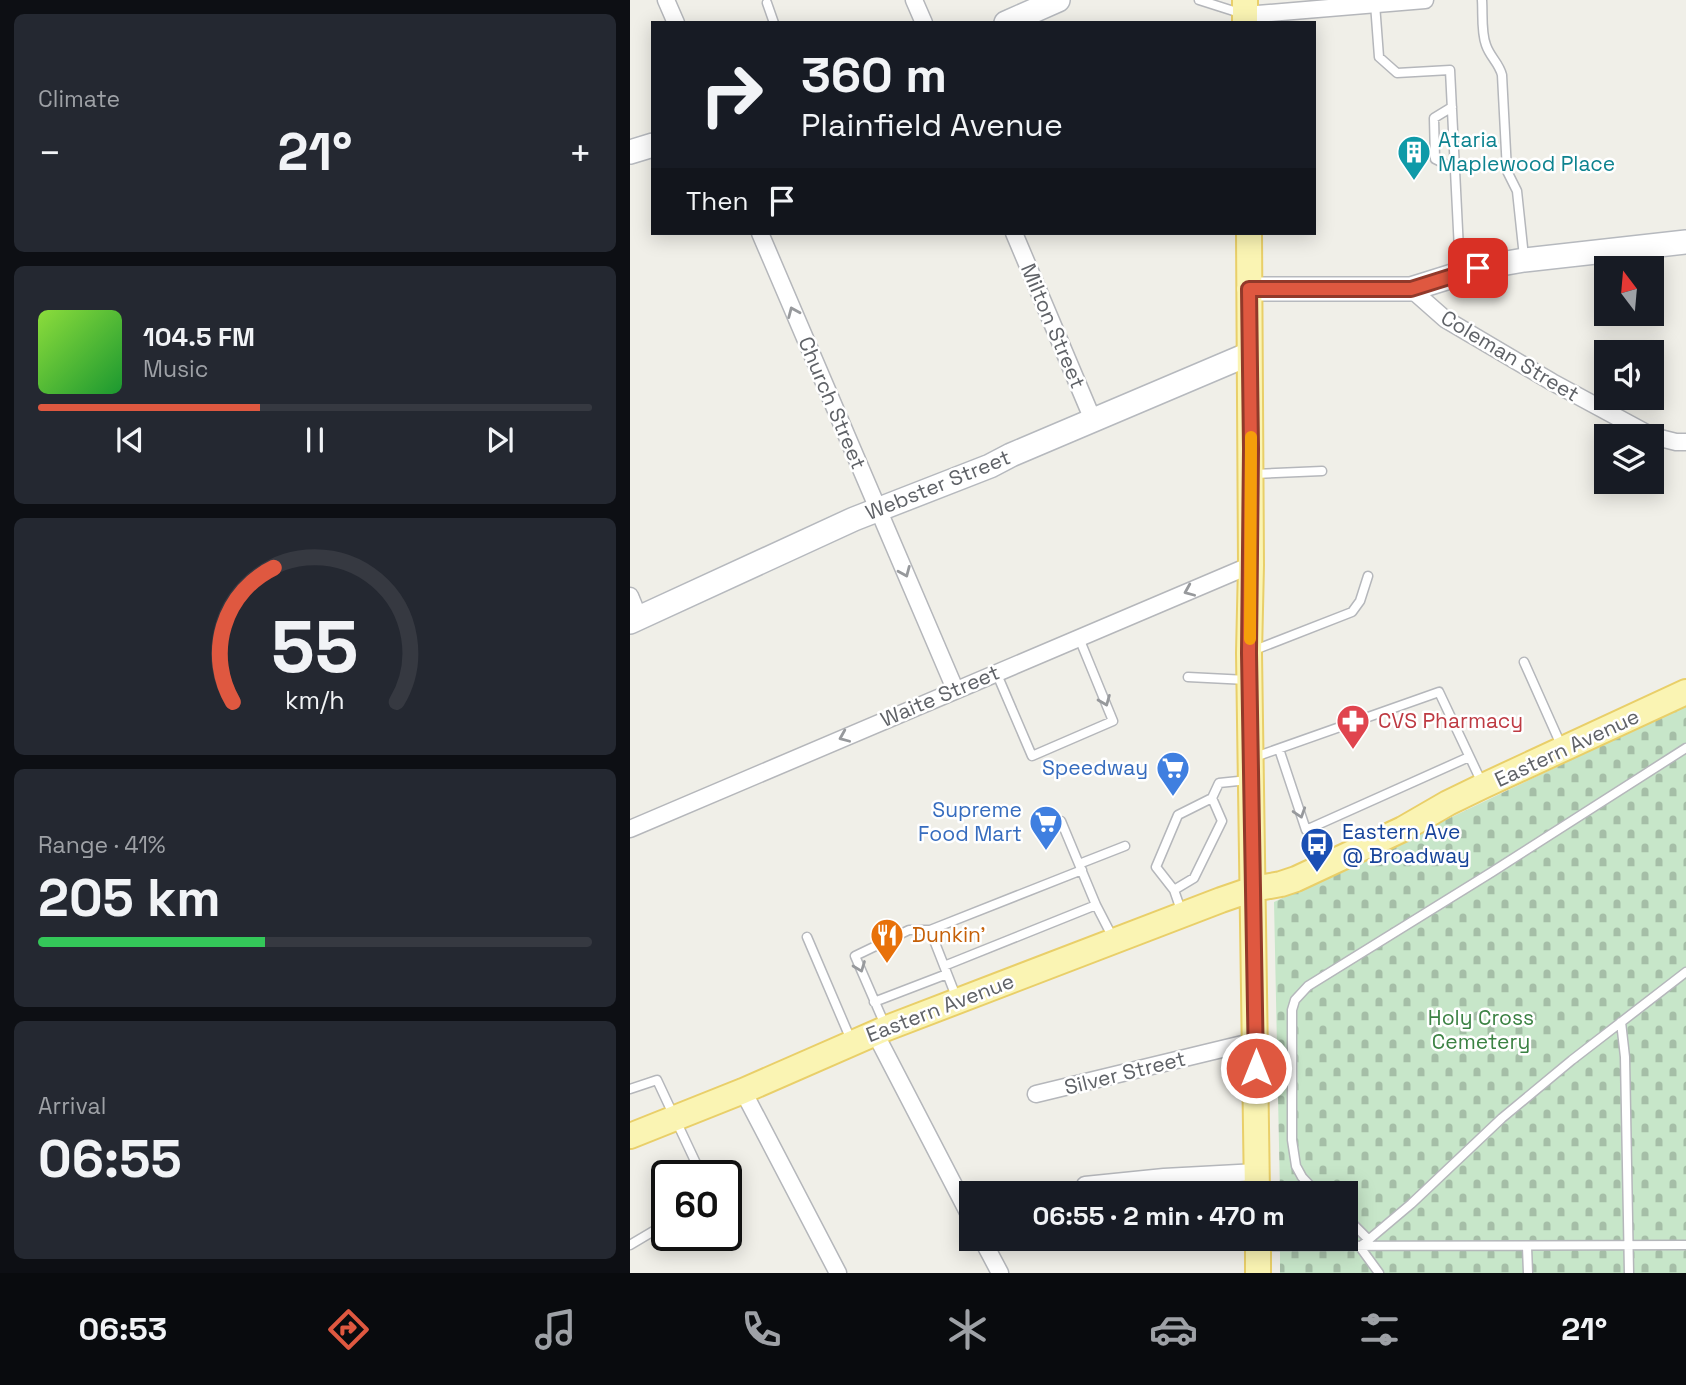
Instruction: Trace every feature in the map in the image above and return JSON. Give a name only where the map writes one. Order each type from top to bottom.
[{"type":"main road","points":[[1249,235],[1249,653],[1257,1181]]},
{"type":"main road","name":"Eastern Avenue","points":[[633,1131],[673,1119],[871,1035],[1253,889],[1281,868],[1399,819],[1448,803],[1686,692]]},
{"type":"main road","points":[[1258,1251],[1258,1273]]},
{"type":"street","points":[[666,0],[675,21]]},
{"type":"street","points":[[914,0],[923,21]]},
{"type":"street","points":[[1011,21],[1058,0]]},
{"type":"street","points":[[1245,13],[1425,0]]},
{"type":"street","points":[[630,152],[651,146]]},
{"type":"street","name":"Church Street","points":[[761,235],[955,689]]},
{"type":"street","name":"Milton Street","points":[[1015,235],[1093,420]]},
{"type":"street","points":[[1249,289],[1411,289],[1460,273],[1524,260],[1686,242]]},
{"type":"street","name":"Coleman Street","points":[[1411,289],[1445,319],[1561,388],[1629,424]]},
{"type":"street","name":"Webster Street","points":[[635,620],[878,510],[990,466],[1249,354]]},
{"type":"street","name":"Coleman Street","points":[[1664,440],[1676,443],[1686,442]]},
{"type":"street","name":"Waite Street","points":[[630,829],[996,671],[1251,565]]},
{"type":"street","points":[[630,596],[635,620]]},
{"type":"street","points":[[871,1035],[959,1196]]},
{"type":"street","name":"Silver Street","points":[[1036,1094],[1255,1041]]},
{"type":"street","points":[[743,1091],[838,1273]]},
{"type":"street","points":[[1124,1181],[1164,1177],[1226,1181]]},
{"type":"street","points":[[988,1251],[1000,1273]]},
{"type":"lane","points":[[1199,0],[1219,3],[1245,13]]},
{"type":"lane","points":[[1482,0],[1484,41],[1499,64],[1502,75],[1507,171],[1517,191],[1524,260]]},
{"type":"lane","points":[[767,3],[773,21]]},
{"type":"lane","points":[[1376,4],[1379,57],[1397,73],[1450,71],[1460,273]]},
{"type":"lane","points":[[1452,107],[1434,118],[1435,159],[1455,169]]},
{"type":"lane","points":[[1251,474],[1322,471]]},
{"type":"lane","points":[[1249,653],[1352,612],[1360,601],[1368,576]]},
{"type":"lane","points":[[996,671],[1032,756],[1113,722],[1079,638]]},
{"type":"lane","points":[[1524,662],[1563,748]]},
{"type":"lane","points":[[1188,677],[1250,680]]},
{"type":"lane","points":[[1183,914],[1174,890],[1156,867],[1178,815],[1212,798],[1219,783],[1251,769],[1279,748],[1438,692],[1483,786]]},
{"type":"lane","points":[[1279,748],[1306,830],[1469,757]]},
{"type":"lane","points":[[1306,1181],[1296,1166],[1292,1140],[1292,1010],[1295,1000],[1308,986],[1686,748]]},
{"type":"lane","points":[[1174,890],[1194,878],[1222,821],[1212,798]]},
{"type":"lane","points":[[1061,821],[1114,941]]},
{"type":"lane","points":[[871,1035],[874,1002],[855,956],[909,930],[930,930],[1125,846]]},
{"type":"lane","points":[[874,1002],[1096,905]]},
{"type":"lane","points":[[930,930],[957,1001]]},
{"type":"lane","points":[[807,937],[871,1035]]},
{"type":"lane","points":[[1360,1247],[1411,1204],[1502,1118],[1686,972]]},
{"type":"lane","points":[[1621,1023],[1625,1057],[1629,1273]]},
{"type":"lane","points":[[630,1090],[657,1080],[694,1160]]},
{"type":"lane","points":[[1358,1229],[1368,1239]]},
{"type":"lane","points":[[630,1245],[651,1233]]},
{"type":"lane","points":[[1360,1247],[1686,1245]]},
{"type":"lane","points":[[1360,1247],[1379,1273]]},
{"type":"lane","points":[[1527,1247],[1528,1273]]},
{"type":"green space","name":"Holy Cross Cemetery","points":[[1686,705],[1686,1273],[1280,1273],[1280,1251],[1358,1251],[1358,1181],[1280,1181],[1274,902]]},
{"type":"slow traffic","points":[[1250,639],[1251,437]]},
{"type":"place","name":"Ataria Maplewood Place","points":[[1414,182]]},
{"type":"place","name":"CVS Pharmacy","points":[[1353,751]]},
{"type":"place","name":"Speedway","points":[[1173,798]]},
{"type":"place","name":"Supreme Food Mart","points":[[1046,852]]},
{"type":"place","name":"Eastern Ave @ Broadway","points":[[1317,874]]},
{"type":"place","name":"Dunkin'","points":[[887,965]]},
{"type":"route","points":[[1256,1068],[1249,653],[1249,289],[1411,289],[1478,268]]}]
